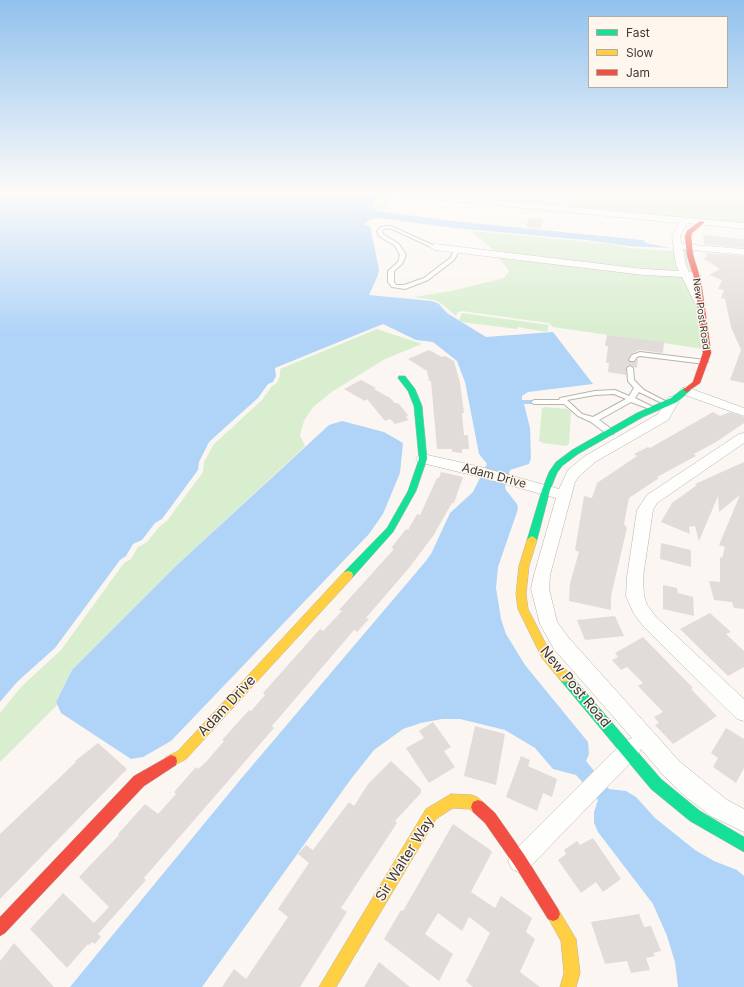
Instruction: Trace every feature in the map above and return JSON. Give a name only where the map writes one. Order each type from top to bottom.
[{"type":"street","points":[[677,240],[684,274],[701,305]]},
{"type":"street","name":"New Post Road","points":[[688,240],[701,305],[707,353],[705,362],[696,383],[675,398],[610,432],[566,458],[554,472],[546,490],[524,566],[522,594],[523,609],[534,634],[546,655],[636,744],[672,769],[694,789],[719,808],[744,821]]},
{"type":"street","points":[[435,246],[644,272],[696,275]]},
{"type":"street","points":[[678,246],[744,252]]},
{"type":"street","name":"Adam Drive","points":[[0,928],[139,781],[182,755],[380,543],[402,510],[412,491],[423,459],[418,406],[412,391],[402,378]]},
{"type":"street","points":[[675,398],[744,412]]},
{"type":"street","name":"New Post Road","points":[[675,398],[663,417],[580,465],[572,473],[568,482],[542,575],[540,589],[549,624],[561,644],[636,744],[656,784],[675,801],[718,831],[744,845]]},
{"type":"street","points":[[744,437],[652,499],[645,510],[635,577],[635,596],[640,609],[650,622],[744,712]]},
{"type":"street","name":"Adam Drive","points":[[423,459],[546,490],[564,496]]},
{"type":"street","points":[[520,861],[636,744]]},
{"type":"street","name":"Sir Walter Way","points":[[327,987],[431,814],[451,801],[472,802],[490,818],[520,861],[568,939],[572,973],[568,987]]},
{"type":"lane","points":[[389,240],[396,245],[403,255],[400,263],[391,270],[391,282],[394,286],[405,287],[426,279],[452,259],[458,249]]},
{"type":"lane","points":[[421,240],[435,246]]},
{"type":"lane","points":[[632,360],[634,356],[640,354],[705,362]]},
{"type":"lane","points":[[630,368],[629,378],[638,387],[675,398]]},
{"type":"lane","points":[[594,420],[631,399],[638,387]]},
{"type":"lane","points":[[610,432],[594,420],[580,415],[562,399],[615,392],[654,409]]},
{"type":"lane","points":[[534,402],[565,402]]},
{"type":"green space","points":[[481,240],[568,240],[610,244],[629,248],[670,251],[675,249],[671,246],[688,248],[711,350],[553,327],[549,323],[462,311],[458,312],[456,316],[442,304],[434,300],[414,297],[451,291],[504,278],[509,271],[493,250]]},
{"type":"green space","points":[[462,313],[549,325],[547,332],[518,327],[517,329],[462,322],[459,320]]},
{"type":"green space","points":[[377,329],[422,344],[385,359],[333,391],[313,407],[304,421],[300,435],[305,446],[177,565],[72,670],[56,702],[57,705],[0,762],[0,713],[22,686],[61,650],[124,563],[131,559],[138,547],[147,542],[160,526],[167,521],[203,472],[204,462],[214,444],[262,400],[272,386],[277,383],[280,376],[280,369]]},
{"type":"green space","points":[[542,408],[567,409],[571,412],[569,444],[566,446],[543,443],[539,441]]},
{"type":"water","points":[[0,240],[373,240],[379,269],[378,275],[369,295],[432,301],[439,304],[447,313],[486,337],[553,332],[593,384],[528,392],[522,396],[522,400],[533,400],[535,404],[524,404],[530,428],[531,458],[529,464],[510,470],[505,487],[517,504],[518,509],[498,567],[496,588],[501,619],[506,634],[525,665],[588,742],[589,754],[586,761],[609,789],[626,791],[636,797],[655,818],[695,850],[714,861],[737,870],[744,876],[744,987],[678,987],[675,962],[667,936],[653,904],[598,832],[594,823],[594,812],[598,800],[576,775],[553,769],[535,748],[505,730],[460,719],[442,719],[421,723],[403,729],[374,750],[351,779],[202,987],[70,987],[240,780],[425,562],[431,554],[450,513],[473,492],[487,464],[479,454],[465,382],[457,361],[433,342],[416,340],[383,324],[275,368],[276,376],[273,382],[268,384],[258,398],[209,442],[199,462],[198,470],[162,519],[155,523],[142,540],[133,544],[126,556],[120,560],[55,648],[17,682],[0,702]]},
{"type":"water","points":[[586,240],[643,240],[646,243],[671,248],[628,246]]},
{"type":"water","points":[[342,421],[384,432],[403,443],[400,473],[383,514],[369,534],[171,741],[143,757],[131,759],[61,713],[56,702],[72,670],[177,565],[329,425]]},
{"type":"building","points":[[704,240],[744,240],[744,248],[704,244]]},
{"type":"building","points":[[705,253],[744,256],[744,383],[730,380],[741,350],[731,327],[725,299],[721,298],[724,290],[718,289],[722,280],[709,275],[720,269],[703,258],[707,257]]},
{"type":"building","points":[[607,335],[664,342],[663,353],[639,350],[631,354],[628,360],[634,362],[638,358],[637,368],[629,365],[626,368],[626,375],[608,372],[609,363],[606,363],[608,346],[605,346]]},
{"type":"building","points":[[429,350],[454,361],[460,383],[464,413],[462,413],[464,435],[468,435],[469,449],[462,449],[462,453],[452,452],[452,449],[437,449],[431,381],[429,381],[427,371],[408,359]]},
{"type":"building","points":[[361,380],[376,388],[374,389],[390,398],[395,403],[398,403],[408,415],[406,417],[409,420],[395,424],[390,419],[385,421],[367,399],[365,401],[344,389]]},
{"type":"building","points":[[713,412],[720,416],[730,412],[744,417],[744,423],[716,442],[694,454],[696,456],[657,477],[659,478],[629,498],[624,524],[627,528],[611,596],[611,610],[569,601],[570,583],[579,552],[575,550],[584,496],[592,498],[597,483],[637,456],[634,454],[648,447],[650,448]]},
{"type":"building","points":[[744,462],[744,609],[734,608],[732,602],[714,600],[709,581],[720,582],[720,557],[722,558],[725,547],[719,545],[740,495],[719,512],[718,496],[699,541],[695,526],[689,527],[690,534],[661,522],[672,503],[697,485],[695,484]]},
{"type":"building","points":[[441,472],[463,477],[454,503],[452,503],[433,536],[409,568],[366,618],[369,619],[357,632],[354,630],[272,726],[274,728],[144,878],[146,880],[98,934],[101,937],[95,944],[92,942],[89,945],[88,944],[67,968],[30,929],[63,893],[94,923],[109,907],[79,877],[119,835],[118,834],[145,804],[158,814],[176,794],[174,792],[196,767],[198,769],[206,762],[224,741],[222,740],[249,710],[251,711],[265,695],[263,693],[320,629],[323,631],[342,611],[339,610],[394,549],[391,548],[406,529],[408,530],[417,514],[420,515]]},
{"type":"building","points":[[661,543],[691,550],[691,567],[660,559]]},
{"type":"building","points":[[663,585],[677,588],[678,593],[693,597],[694,616],[663,609]]},
{"type":"building","points":[[710,613],[731,632],[726,634],[744,651],[744,667],[728,676],[680,629]]},
{"type":"building","points":[[615,616],[624,636],[585,640],[577,620]]},
{"type":"building","points":[[643,637],[693,688],[691,689],[717,716],[673,744],[655,725],[659,723],[654,717],[663,712],[638,686],[643,683],[627,667],[621,670],[612,660],[618,657],[615,653]]},
{"type":"building","points":[[433,722],[451,747],[444,751],[455,767],[429,783],[406,748],[424,738],[419,731]]},
{"type":"building","points":[[475,726],[505,734],[496,785],[464,776]]},
{"type":"building","points":[[726,728],[744,739],[744,768],[736,783],[713,767],[718,758],[711,753]]},
{"type":"building","points":[[98,743],[127,769],[0,899],[0,834],[76,762],[75,761]]},
{"type":"building","points":[[521,756],[530,760],[528,766],[557,779],[552,797],[543,793],[537,811],[506,797]]},
{"type":"building","points":[[391,761],[421,789],[421,793],[395,821],[397,823],[341,908],[347,912],[300,987],[222,987],[234,969],[246,979],[288,917],[278,909],[309,863],[298,854],[306,845],[313,850],[349,802],[354,806],[368,784]]},
{"type":"building","points":[[453,824],[492,852],[471,892],[495,908],[501,896],[532,918],[526,932],[535,939],[520,972],[540,987],[473,987],[466,981],[490,933],[469,917],[462,931],[438,913],[425,934],[453,954],[439,981],[384,939],[401,910],[403,911]]},
{"type":"building","points":[[593,838],[621,879],[603,892],[596,882],[581,893],[558,860],[566,854],[564,850],[577,841],[580,845]]},
{"type":"building","points":[[639,914],[644,927],[651,926],[661,951],[653,953],[655,956],[646,958],[650,970],[631,973],[627,961],[605,964],[591,922]]},
{"type":"building","points":[[14,943],[54,987],[0,987],[0,961]]},
{"type":"building","points":[[379,962],[410,987],[364,987]]},
{"type":"traffic: fast","points":[[348,575],[390,530],[412,491],[423,459],[418,406],[412,391],[402,378]]},
{"type":"traffic: fast","points":[[532,540],[546,490],[553,472],[559,464],[575,452],[640,415],[674,400],[687,390]]},
{"type":"traffic: fast","points":[[565,677],[656,784],[695,816],[744,845]]},
{"type":"traffic: slow","points":[[532,540],[524,566],[521,594],[523,609],[546,655],[565,677]]},
{"type":"traffic: slow","points":[[171,761],[182,755],[348,575]]},
{"type":"traffic: slow","points":[[327,987],[431,814],[451,801],[472,802],[478,807]]},
{"type":"traffic: slow","points":[[553,914],[568,939],[572,973],[568,987]]},
{"type":"traffic: jam","points":[[687,390],[696,383],[707,353],[698,281],[690,255],[688,240]]},
{"type":"traffic: jam","points":[[0,928],[139,781],[171,761]]},
{"type":"traffic: jam","points":[[478,807],[490,818],[520,861],[553,914]]}]
